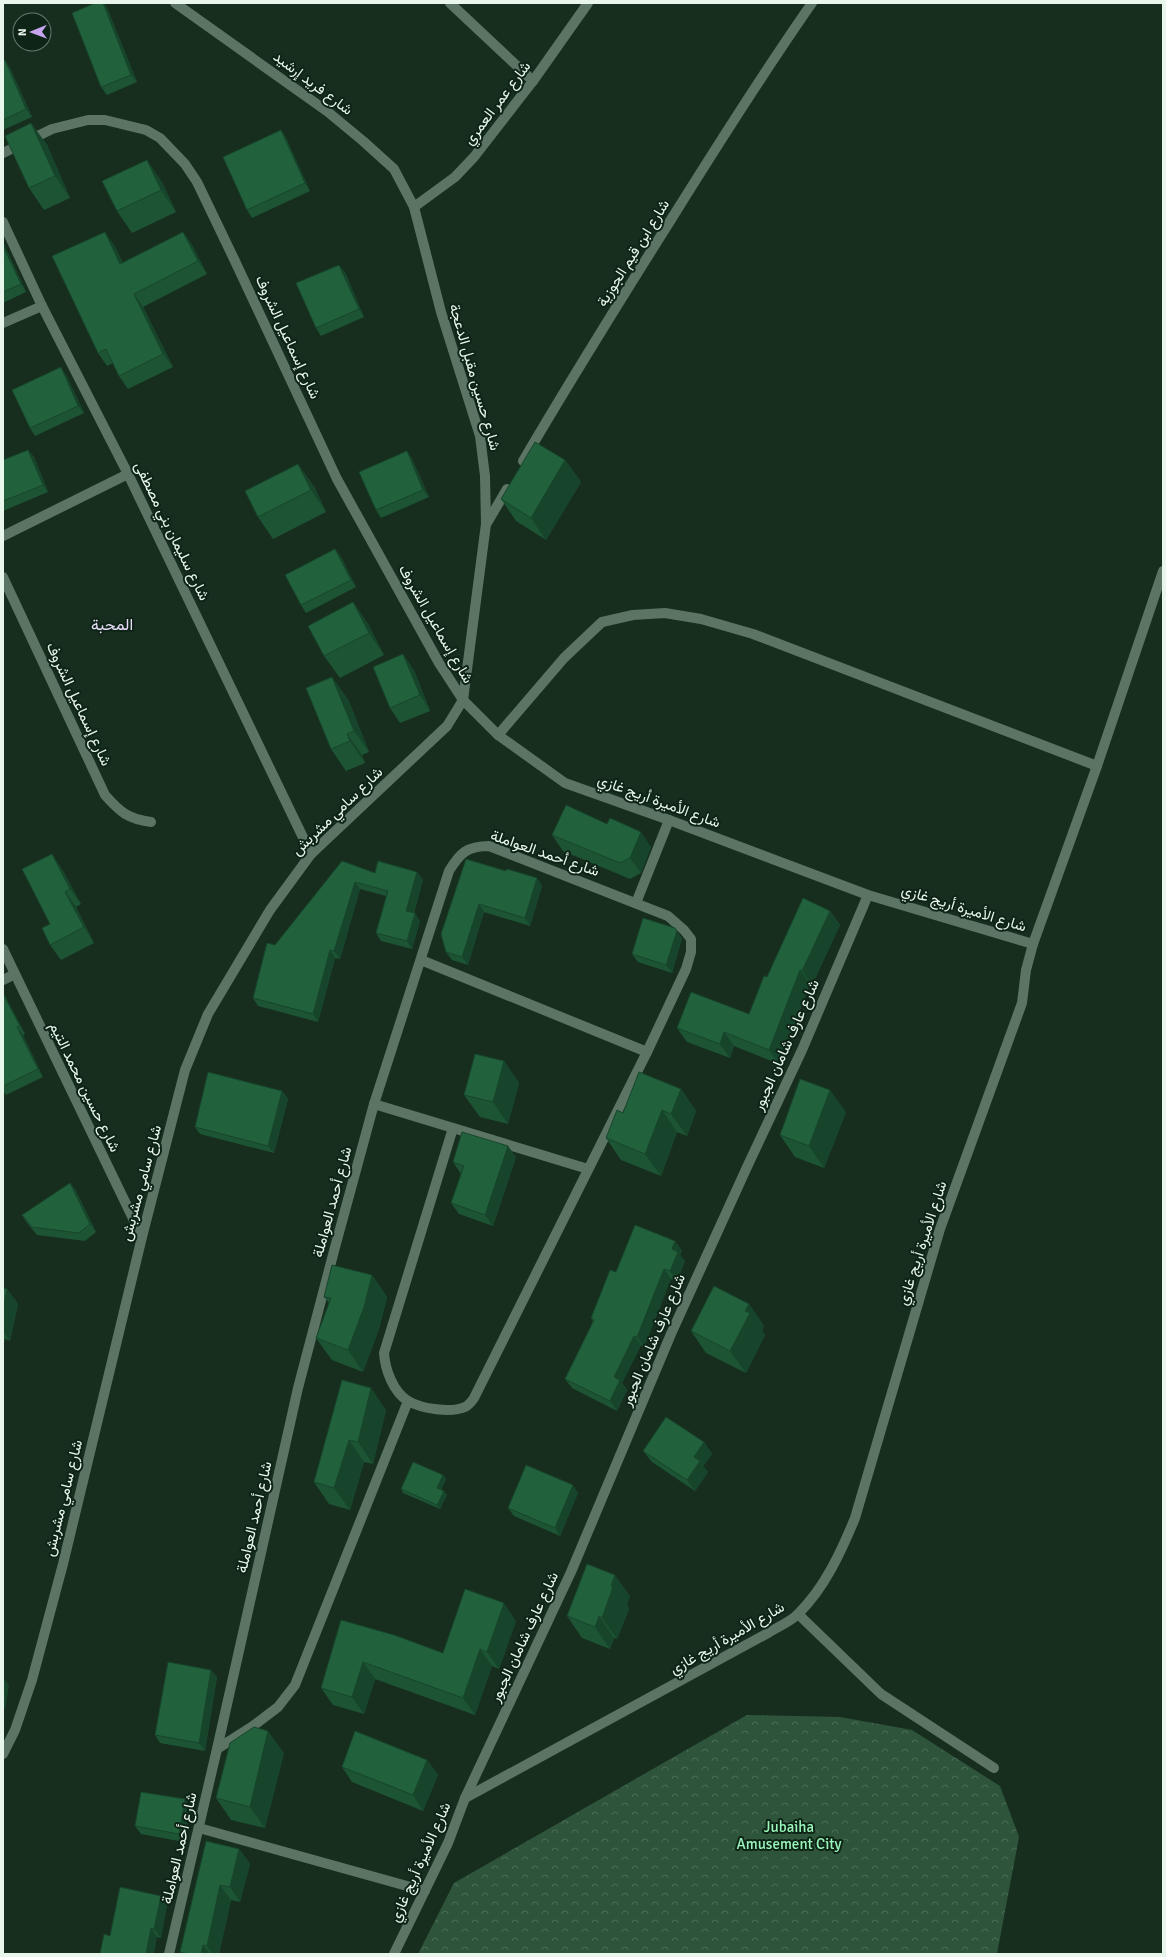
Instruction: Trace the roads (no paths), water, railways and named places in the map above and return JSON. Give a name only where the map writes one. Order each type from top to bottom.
[{"type":"street","name":"شارع فريد إرشيد","points":[[175,3],[328,112],[363,141],[394,170],[414,207]]},
{"type":"street","points":[[450,3],[533,81]]},
{"type":"street","name":"شارع عمر العمري","points":[[414,207],[455,177],[474,157],[533,81],[588,3]]},
{"type":"street","name":"شارع ابن قيم الجوزية","points":[[518,470],[578,368],[772,60],[812,3]]},
{"type":"street","name":"شارع إسماعيل الشروف","points":[[3,153],[52,129],[88,120],[105,120],[146,130],[164,142],[185,164],[197,182],[238,266],[337,479],[439,663],[463,700]]},
{"type":"street","name":"شارع حسين مقبل الدعجة","points":[[414,207],[441,312],[480,436],[485,476],[486,524],[463,700]]},
{"type":"street","name":"شارع سليمان بني مصطفى","points":[[3,222],[42,306],[128,474],[311,854]]},
{"type":"street","points":[[3,323],[42,306]]},
{"type":"street","points":[[3,536],[128,474]]},
{"type":"street","points":[[486,524],[510,483]]},
{"type":"street","points":[[1033,944],[1097,766],[1163,571]]},
{"type":"street","name":"شارع إسماعيل الشروف","points":[[3,577],[105,795],[118,810],[138,820],[151,822]]},
{"type":"street","points":[[498,735],[564,658],[602,622],[632,614],[665,613],[701,619],[753,634],[1097,766]]},
{"type":"street","name":"شارع الأميرة أريج غازي","points":[[394,1954],[448,1843],[465,1798],[727,1657],[798,1614],[838,1559],[855,1518],[940,1229],[1022,1003],[1026,970],[1033,944],[868,895],[669,820],[565,783],[498,735],[463,700]]},
{"type":"street","name":"شارع سامي مشربش","points":[[3,1754],[15,1730],[34,1673],[63,1564],[142,1237],[185,1070],[208,1014],[270,910],[311,854],[447,726],[463,700]]},
{"type":"street","points":[[636,902],[669,820]]},
{"type":"street","name":"شارع أحمد العواملة","points":[[169,1954],[199,1828],[298,1388],[374,1104],[449,871],[457,858],[470,848],[490,846],[636,902],[668,916],[684,930],[691,939],[691,952],[686,969],[647,1052],[474,1398],[466,1406],[453,1410],[433,1409],[408,1401]]},
{"type":"street","name":"شارع عارف شامان الجبور","points":[[465,1798],[571,1572],[671,1334],[747,1166],[802,1050],[868,895]]},
{"type":"street","name":"شارع حسين محمد التيم","points":[[3,950],[142,1237]]},
{"type":"street","points":[[421,960],[647,1052]]},
{"type":"street","points":[[3,980],[15,974]]},
{"type":"street","points":[[374,1104],[588,1169]]},
{"type":"street","points":[[217,1749],[254,1726],[278,1707],[295,1685],[408,1401],[396,1388],[389,1375],[385,1363],[384,1353],[453,1128]]},
{"type":"street","points":[[798,1614],[881,1694],[994,1768]]},
{"type":"street","points":[[199,1828],[425,1891]]},
{"type":"district","name":"المحبة","points":[[112,625]]},
{"type":"park label","name":"Jubaiha Amusement City","points":[[789,1836]]}]
